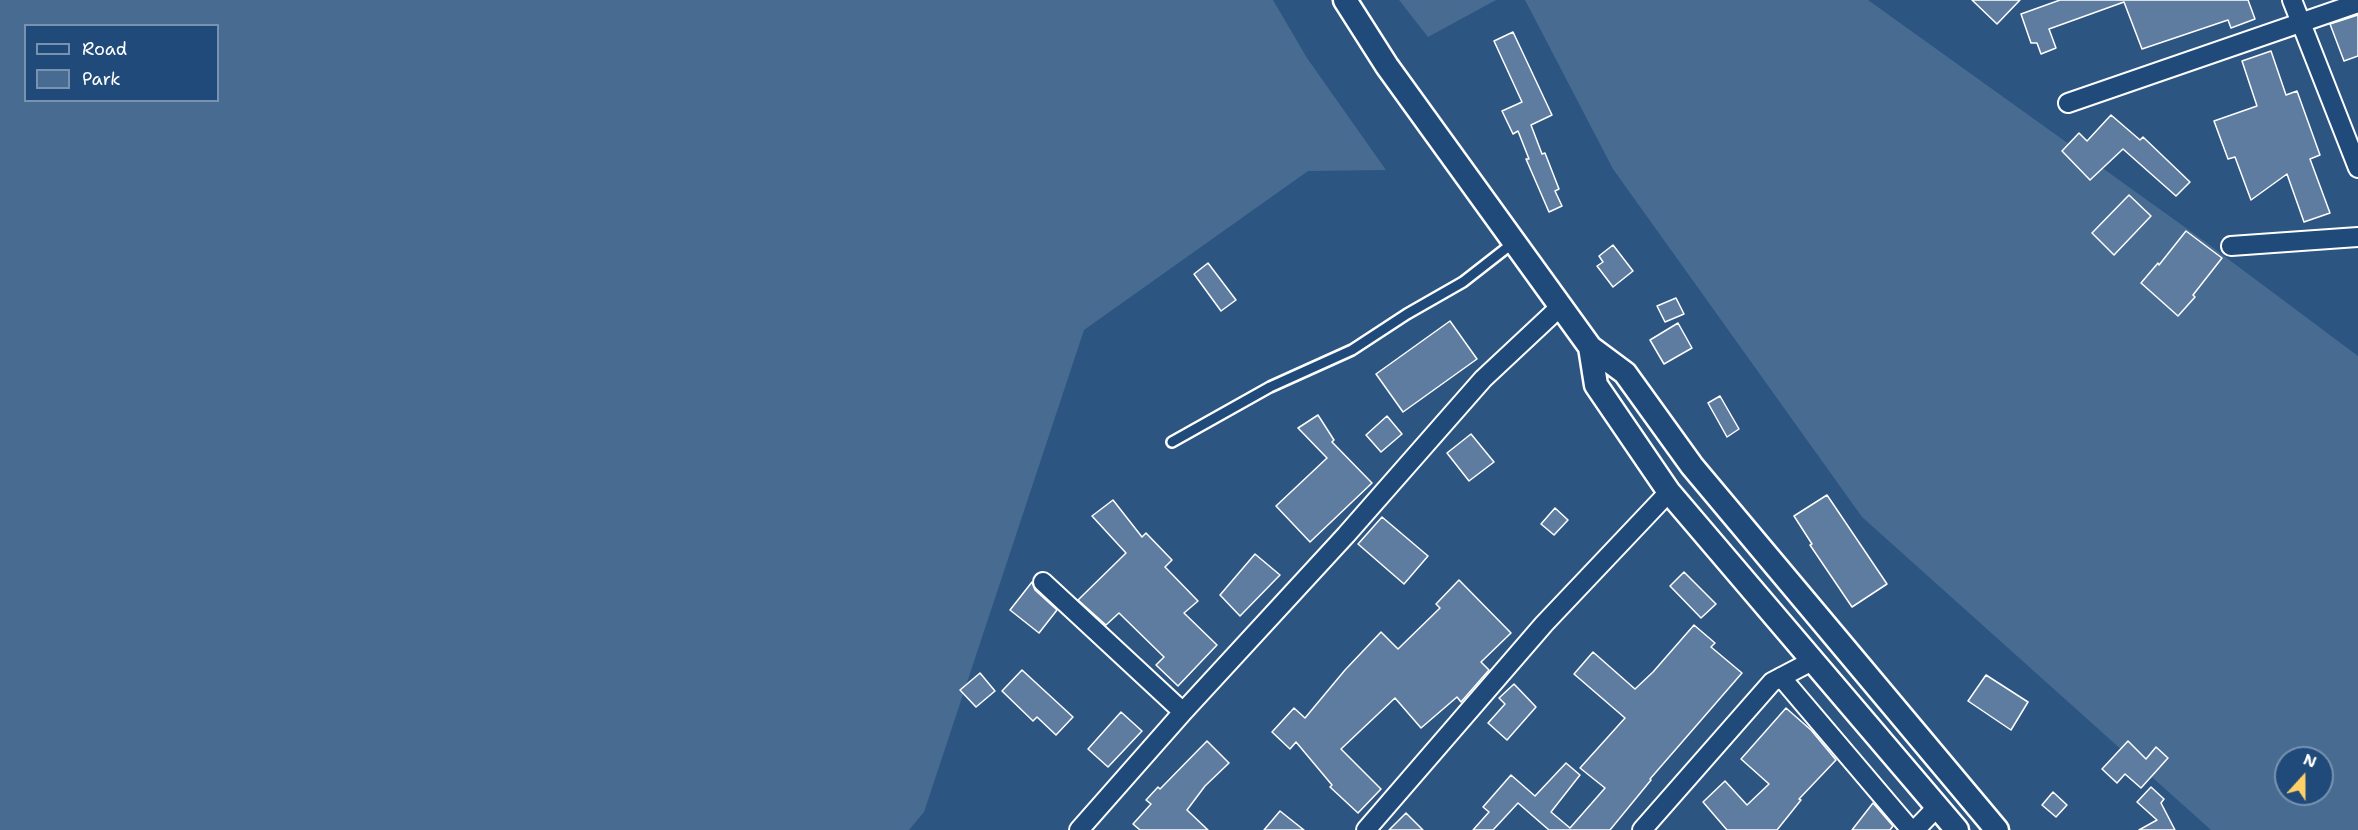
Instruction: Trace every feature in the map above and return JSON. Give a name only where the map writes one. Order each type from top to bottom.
[{"type":"street","points":[[1345,0],[1387,66],[1590,347],[1625,373],[1692,466],[1997,830]]},
{"type":"street","points":[[2292,0],[2358,168]]},
{"type":"street","points":[[2068,103],[2358,3]]},
{"type":"street","points":[[2231,246],[2358,237]]},
{"type":"street","points":[[1079,830],[1183,712],[1346,535],[1483,379],[1561,306]]},
{"type":"street","points":[[1590,347],[1596,385],[1669,492],[1957,830]]},
{"type":"street","points":[[1366,830],[1544,624],[1669,492]]},
{"type":"street","points":[[1043,582],[1183,712]]},
{"type":"street","points":[[1642,830],[1772,682],[1812,661]]},
{"type":"street","points":[[1781,677],[1913,830],[1937,807]]},
{"type":"lane","points":[[1172,442],[1270,387],[1352,350],[1407,314],[1463,282],[1515,242]]},
{"type":"green space","points":[[0,0],[1273,0],[1307,58],[1386,170],[1308,171],[1084,330],[924,812],[909,830],[0,830]]},
{"type":"green space","points":[[1399,0],[1496,0],[1428,37]]},
{"type":"green space","points":[[1525,0],[1868,0],[2200,238],[2358,356],[2358,830],[2211,830],[1862,517],[1613,169]]},
{"type":"building","points":[[1972,0],[2020,0],[1997,24]]},
{"type":"building","points":[[2060,0],[2248,0],[2255,19],[2231,28],[2228,20],[2142,49],[2124,2],[2049,29],[2056,48],[2041,54],[2037,43],[2031,43],[2021,14]]},
{"type":"building","points":[[2358,15],[2358,56],[2344,61],[2330,24]]},
{"type":"building","points":[[1513,32],[1552,115],[1531,125],[1559,189],[1555,191],[1562,206],[1549,212],[1526,159],[1529,159],[1518,131],[1513,134],[1502,111],[1522,102],[1494,41]]},
{"type":"building","points":[[2271,51],[2286,95],[2297,91],[2320,155],[2310,159],[2330,213],[2304,222],[2287,174],[2251,200],[2235,157],[2228,159],[2214,121],[2257,106],[2242,61]]},
{"type":"building","points":[[2111,115],[2140,140],[2143,137],[2190,182],[2176,196],[2123,149],[2090,180],[2062,151],[2079,133],[2087,141]]},
{"type":"building","points":[[2129,195],[2151,216],[2114,255],[2092,233]]},
{"type":"building","points":[[2186,231],[2222,258],[2193,295],[2195,297],[2178,316],[2141,283],[2158,263],[2159,265]]},
{"type":"building","points":[[1613,245],[1633,271],[1613,287],[1597,266],[1603,262],[1599,256]]},
{"type":"building","points":[[1208,263],[1236,300],[1221,311],[1194,274]]},
{"type":"building","points":[[1676,298],[1684,314],[1665,322],[1657,306]]},
{"type":"building","points":[[1450,321],[1477,359],[1403,412],[1376,374]]},
{"type":"building","points":[[1678,323],[1692,348],[1664,364],[1650,340]]},
{"type":"building","points":[[1720,396],[1739,429],[1727,437],[1708,403]]},
{"type":"building","points":[[1318,415],[1334,440],[1332,442],[1372,483],[1310,542],[1276,506],[1327,458],[1298,428]]},
{"type":"building","points":[[1387,416],[1402,434],[1381,452],[1366,435]]},
{"type":"building","points":[[1471,434],[1494,462],[1469,481],[1447,453]]},
{"type":"building","points":[[1827,495],[1887,584],[1852,607],[1810,545],[1812,544],[1794,516]]},
{"type":"building","points":[[1113,500],[1142,537],[1146,533],[1172,560],[1165,567],[1198,601],[1184,613],[1217,645],[1178,686],[1156,665],[1164,657],[1119,613],[1106,625],[1078,600],[1126,553],[1092,516]]},
{"type":"building","points":[[1555,508],[1568,520],[1554,535],[1541,524]]},
{"type":"building","points":[[1382,517],[1428,556],[1404,584],[1358,544]]},
{"type":"building","points":[[1255,554],[1280,575],[1240,616],[1220,595]]},
{"type":"building","points":[[1684,572],[1716,604],[1701,618],[1670,586]]},
{"type":"building","points":[[1459,580],[1511,633],[1481,662],[1489,670],[1461,702],[1457,697],[1421,728],[1395,698],[1341,749],[1381,789],[1358,813],[1330,787],[1332,785],[1296,742],[1290,749],[1272,732],[1294,708],[1305,718],[1345,670],[1381,632],[1398,649],[1440,608],[1436,604]]},
{"type":"building","points":[[1032,582],[1035,590],[1057,610],[1039,633],[1010,610]]},
{"type":"building","points":[[1694,625],[1715,643],[1711,647],[1742,673],[1650,779],[1610,830],[1549,830],[1518,803],[1493,830],[1473,830],[1489,812],[1483,807],[1511,775],[1535,796],[1566,763],[1580,775],[1551,812],[1570,828],[1605,788],[1580,768],[1625,718],[1574,674],[1593,652],[1635,689]]},
{"type":"building","points":[[1022,670],[1073,717],[1056,735],[1037,717],[1033,721],[1002,691]]},
{"type":"building","points":[[980,673],[995,691],[976,707],[960,690]]},
{"type":"building","points":[[1986,675],[2028,702],[2011,730],[1968,701]]},
{"type":"building","points":[[1514,684],[1536,707],[1507,740],[1488,723],[1505,704],[1499,698]]},
{"type":"building","points":[[1786,708],[1811,730],[1836,760],[1799,799],[1801,800],[1777,830],[1727,830],[1703,802],[1725,781],[1747,805],[1769,784],[1741,759]]},
{"type":"building","points":[[1121,712],[1142,731],[1108,767],[1088,749]]},
{"type":"building","points":[[1207,741],[1229,763],[1205,786],[1187,810],[1208,830],[1140,830],[1133,824],[1151,804],[1146,800],[1158,787],[1160,789]]},
{"type":"building","points":[[2128,741],[2146,759],[2156,747],[2168,758],[2141,788],[2125,774],[2117,783],[2102,769]]},
{"type":"building","points":[[2151,787],[2164,799],[2161,803],[2175,830],[2139,830],[2157,820],[2137,802]]},
{"type":"building","points":[[2053,792],[2067,805],[2056,817],[2042,805]]},
{"type":"building","points":[[1873,803],[1893,826],[1890,830],[1852,830]]},
{"type":"building","points":[[1280,811],[1304,830],[1264,830]]},
{"type":"building","points":[[1406,813],[1423,830],[1389,830]]}]
